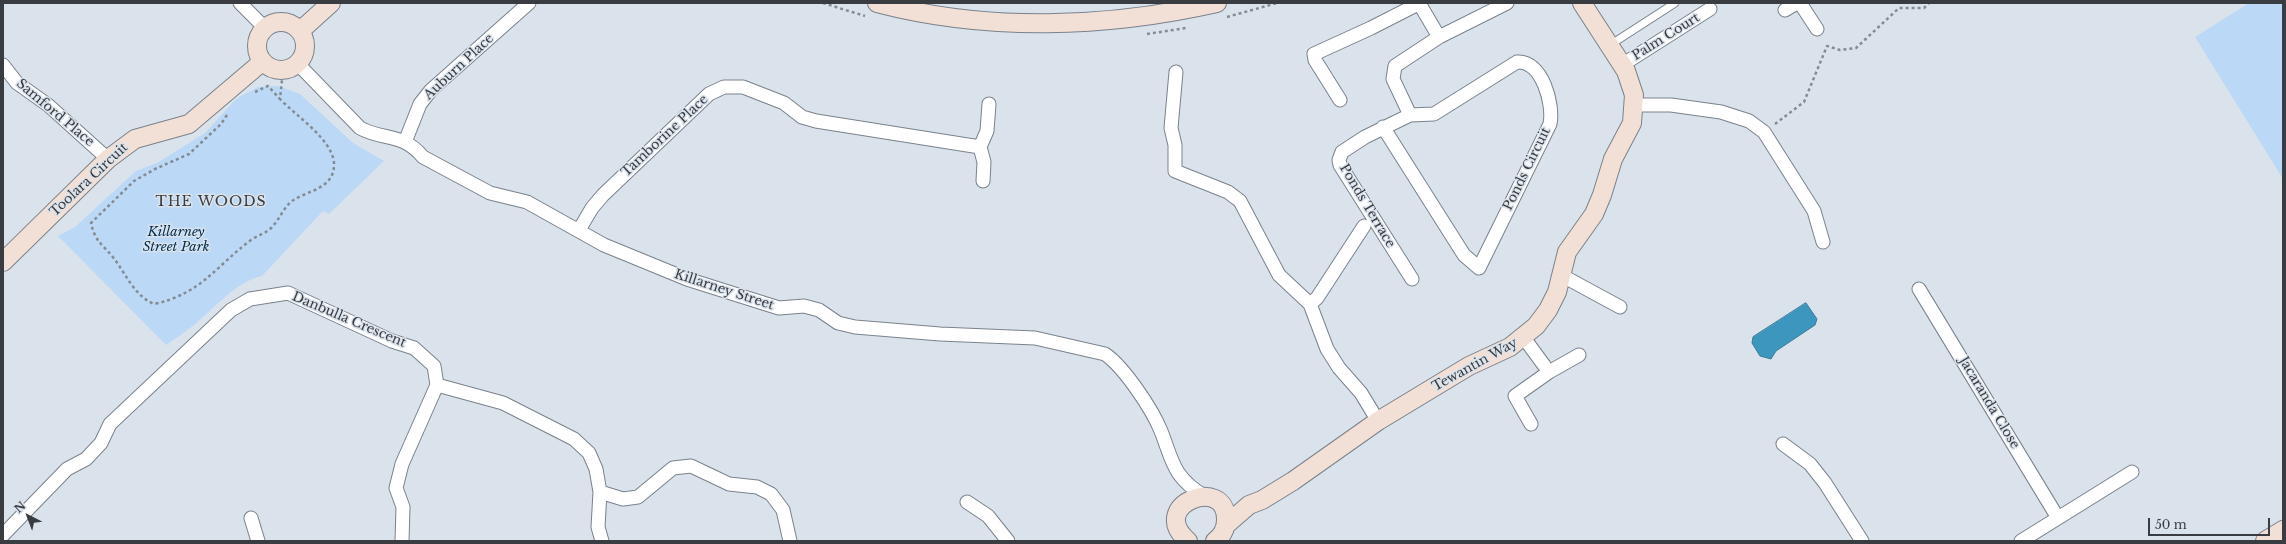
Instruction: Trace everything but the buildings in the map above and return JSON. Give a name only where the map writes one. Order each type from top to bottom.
[{"type":"street","points":[[240,3],[265,28]]},
{"type":"street","points":[[300,31],[330,3]]},
{"type":"street","name":"Auburn Place","points":[[405,142],[420,104],[431,90],[529,3]]},
{"type":"street","points":[[877,3],[909,11],[1031,24],[1106,20],[1176,12],[1217,3]]},
{"type":"street","points":[[1340,100],[1316,60],[1314,54],[1371,28],[1419,3],[1438,37]]},
{"type":"street","points":[[1410,115],[1395,85],[1393,70],[1401,62],[1438,37],[1507,3]]},
{"type":"street","name":"Tewantin Way","points":[[1215,541],[1223,532],[1226,525],[1249,505],[1262,500],[1294,481],[1378,421],[1469,366],[1498,353],[1524,338],[1548,310],[1557,292],[1567,252],[1594,214],[1602,195],[1613,159],[1632,123],[1635,105],[1631,82],[1610,45],[1582,3]]},
{"type":"street","points":[[1786,10],[1797,3]]},
{"type":"street","points":[[1800,3],[1817,29]]},
{"type":"street","name":"Palm Court","points":[[1622,65],[1710,10]]},
{"type":"street","points":[[287,22],[300,31],[305,44],[305,51],[290,67],[275,70],[262,62],[257,48],[260,34],[265,28],[271,24],[287,22]]},
{"type":"street","name":"Toolara Circuit","points":[[3,262],[108,159],[135,139],[189,124],[262,62]]},
{"type":"street","name":"Ponds Circuit","points":[[1517,62],[1522,62],[1532,66],[1547,92],[1552,106],[1550,124],[1479,268],[1464,255],[1383,127],[1410,115],[1434,114],[1517,62]]},
{"type":"street","name":"Samford Place","points":[[3,65],[17,83],[48,105],[108,159]]},
{"type":"street","name":"Killarney Street","points":[[290,67],[360,128],[372,134],[390,136],[405,142],[415,148],[423,157],[490,193],[528,202],[604,245],[687,279],[779,308],[804,306],[819,310],[838,322],[856,327],[940,334],[1035,338],[1105,354],[1114,360],[1124,372],[1156,421],[1170,457],[1182,480],[1182,506]]},
{"type":"street","points":[[1176,72],[1171,128],[1175,145],[1175,171],[1228,192],[1240,201],[1280,275],[1310,304],[1327,349],[1339,368],[1361,394],[1378,421]]},
{"type":"street","name":"Tamborine Place","points":[[579,230],[603,195],[710,94],[724,87],[743,88],[784,103],[802,117],[816,121],[980,147]]},
{"type":"street","points":[[983,181],[984,162],[980,147],[987,131],[990,104]]},
{"type":"street","points":[[1635,105],[1670,105],[1721,112],[1749,121],[1764,132],[1814,211],[1823,242]]},
{"type":"street","name":"Ponds Terrace","points":[[1383,127],[1347,148],[1342,152],[1339,160],[1412,279]]},
{"type":"street","points":[[1310,304],[1317,298],[1364,226]]},
{"type":"street","points":[[1561,275],[1620,307]]},
{"type":"street","name":"Jacaranda Close","points":[[1919,289],[2058,518]]},
{"type":"street","name":"Danbulla Crescent","points":[[3,535],[66,469],[86,459],[101,443],[110,424],[231,310],[250,299],[288,293],[392,341],[414,348],[434,366],[437,385]]},
{"type":"street","points":[[1524,338],[1549,372]]},
{"type":"street","points":[[1531,424],[1515,396],[1549,372],[1579,355]]},
{"type":"street","points":[[402,541],[403,507],[396,488],[402,464],[437,385],[503,403],[574,439],[589,453],[596,469],[600,492],[598,527],[602,541]]},
{"type":"street","points":[[1783,444],[1810,464],[1825,483],[1862,541]]},
{"type":"street","points":[[600,492],[623,500],[638,497],[673,468],[691,466],[729,484],[757,487],[771,494],[783,510],[790,541]]},
{"type":"street","points":[[2021,541],[2132,472]]},
{"type":"street","name":"Killarney Street","points":[[1182,480],[1211,499]]},
{"type":"street","points":[[1188,541],[1175,534],[1178,513],[1188,500],[1211,499],[1226,517],[1226,525]]},
{"type":"street","name":"Tewantin Way","points":[[1211,499],[1232,505],[1249,505]]},
{"type":"street","points":[[967,502],[988,516],[1008,541]]},
{"type":"street","points":[[251,518],[258,541]]},
{"type":"street","points":[[2265,541],[2283,530]]},
{"type":"lane","points":[[1610,45],[1675,3]]},
{"type":"path","points":[[1764,132],[1804,102],[1827,46],[1840,50],[1856,48],[1899,8],[1924,8],[1929,3]]},
{"type":"path","points":[[280,99],[290,67]]},
{"type":"path","points":[[230,111],[221,124],[190,154],[155,169],[134,181],[91,223],[98,242],[112,256],[131,285],[145,300],[154,304],[184,296],[252,240],[271,228],[284,209],[293,201],[323,187],[332,175],[334,164],[330,150],[309,125],[268,86],[249,96]]},
{"type":"green space","points":[[2249,3],[2283,3],[2283,179],[2195,37]]},
{"type":"green space","name":"Killarney Street Park","points":[[278,86],[300,94],[353,143],[384,161],[329,214],[323,211],[262,276],[252,279],[234,290],[194,325],[166,345],[58,236],[75,227],[136,171],[157,163],[205,133],[236,99],[258,87]]},
{"type":"water","points":[[1806,303],[1817,319],[1815,325],[1776,351],[1771,359],[1760,356],[1752,343],[1753,337]]},
{"type":"district","name":"THE WOODS","points":[[211,202]]}]
